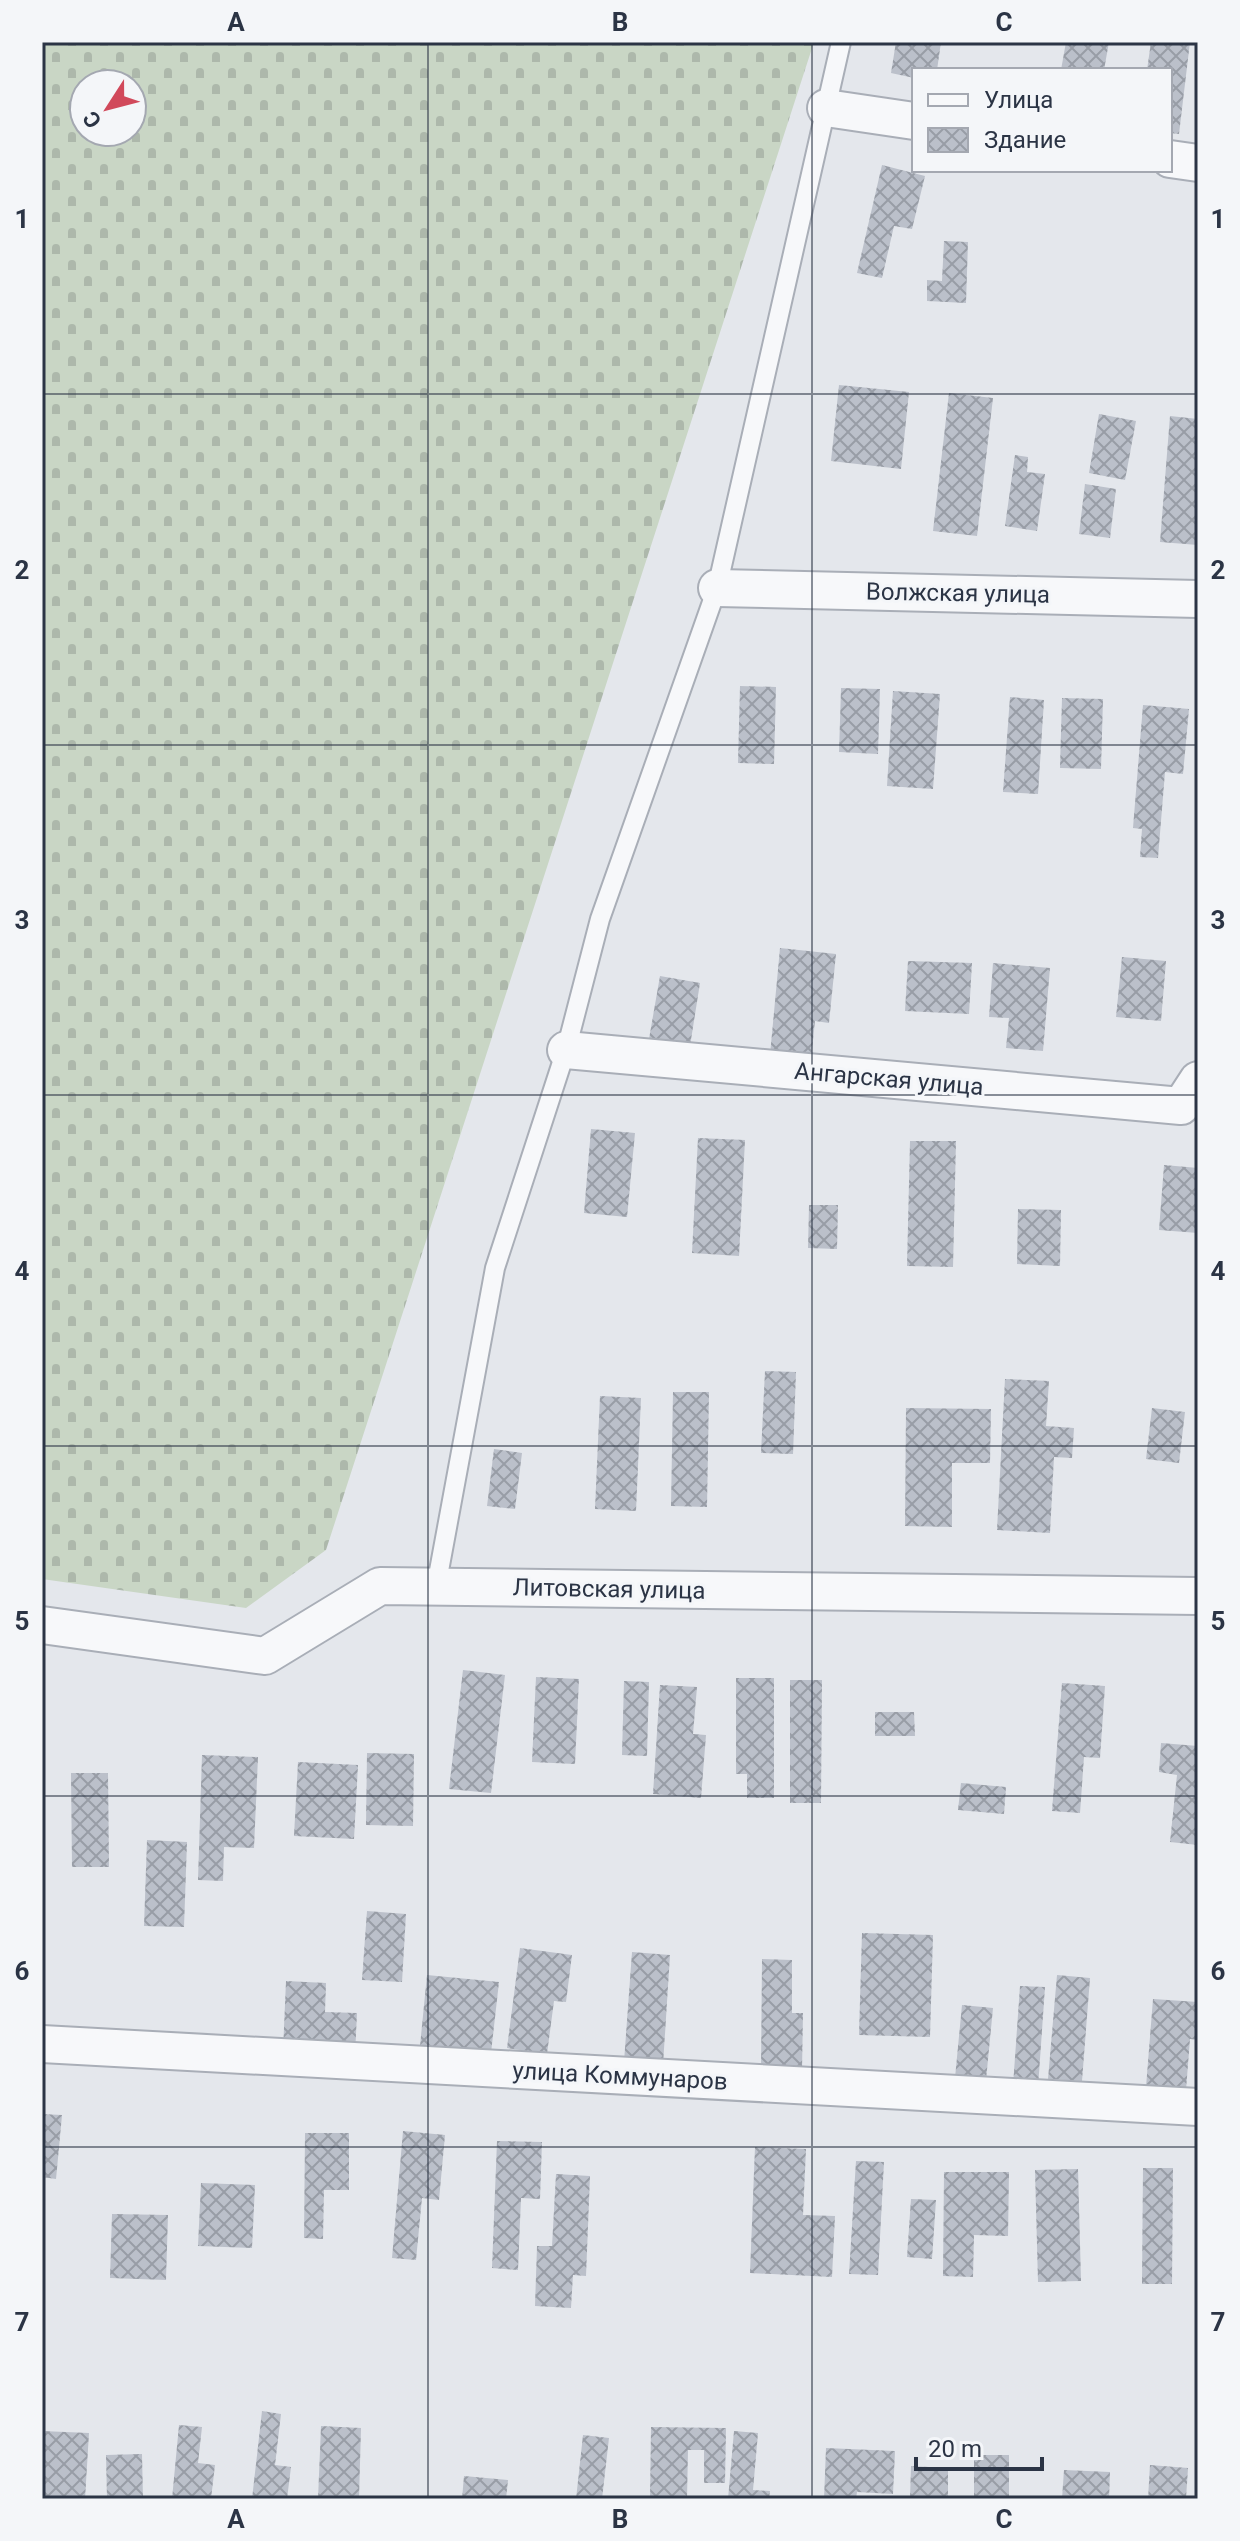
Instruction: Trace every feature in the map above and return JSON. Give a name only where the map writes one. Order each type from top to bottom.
[{"type":"street","points":[[826,108],[912,121]]},
{"type":"street","points":[[1172,159],[1198,163]]},
{"type":"street","name":"Волжская улица","points":[[717,588],[1198,599]]},
{"type":"street","name":"Ангарская улица","points":[[566,1050],[1181,1106],[1198,1080]]},
{"type":"street","name":"Литовская улица","points":[[42,1625],[265,1656],[380,1586],[1198,1596]]},
{"type":"street","name":"улица Коммунаров","points":[[42,2044],[1198,2107]]},
{"type":"lane","points":[[436,1587],[495,1268],[566,1050],[600,919],[717,588],[841,42]]},
{"type":"green space","points":[[42,42],[814,42],[326,1550],[246,1608],[42,1579]]},
{"type":"building","points":[[896,42],[941,42],[937,68],[912,68],[912,78],[891,73]]},
{"type":"building","points":[[1066,42],[1109,42],[1104,68],[1061,68]]},
{"type":"building","points":[[1151,42],[1190,42],[1179,134],[1172,133],[1172,68],[1147,68]]},
{"type":"building","points":[[882,165],[925,176],[912,229],[894,226],[882,278],[857,273]]},
{"type":"building","points":[[944,241],[968,242],[966,303],[927,301],[927,280],[942,281]]},
{"type":"building","points":[[839,385],[909,392],[901,469],[831,461]]},
{"type":"building","points":[[949,393],[993,398],[977,536],[933,531]]},
{"type":"building","points":[[1099,414],[1136,421],[1125,480],[1089,473]]},
{"type":"building","points":[[1170,416],[1198,419],[1198,545],[1160,542]]},
{"type":"building","points":[[1015,455],[1028,457],[1027,472],[1045,474],[1037,531],[1005,526]]},
{"type":"building","points":[[1085,484],[1116,489],[1110,538],[1079,534]]},
{"type":"building","points":[[740,686],[776,687],[774,764],[738,763]]},
{"type":"building","points":[[841,688],[880,689],[878,754],[839,752]]},
{"type":"building","points":[[893,691],[940,694],[933,789],[887,786]]},
{"type":"building","points":[[1010,697],[1044,700],[1038,794],[1003,792]]},
{"type":"building","points":[[1062,698],[1103,699],[1101,769],[1060,768]]},
{"type":"building","points":[[1143,705],[1189,709],[1183,774],[1165,772],[1158,858],[1140,857],[1142,829],[1133,828]]},
{"type":"building","points":[[780,948],[836,954],[829,1023],[815,1021],[811,1059],[770,1055]]},
{"type":"building","points":[[1122,957],[1166,961],[1161,1021],[1116,1017]]},
{"type":"building","points":[[908,961],[972,963],[969,1014],[905,1011]]},
{"type":"building","points":[[993,963],[1050,968],[1043,1051],[1006,1048],[1009,1018],[989,1017]]},
{"type":"building","points":[[660,976],[700,983],[690,1046],[649,1039]]},
{"type":"building","points":[[591,1129],[635,1133],[627,1217],[584,1213]]},
{"type":"building","points":[[698,1138],[745,1140],[739,1256],[692,1253]]},
{"type":"building","points":[[910,1141],[956,1141],[953,1267],[907,1266]]},
{"type":"building","points":[[1164,1165],[1198,1168],[1198,1233],[1159,1230]]},
{"type":"building","points":[[809,1205],[838,1205],[837,1249],[808,1248]]},
{"type":"building","points":[[1018,1209],[1061,1210],[1060,1266],[1017,1264]]},
{"type":"building","points":[[765,1371],[796,1372],[793,1454],[761,1453]]},
{"type":"building","points":[[1005,1379],[1049,1381],[1046,1426],[1074,1428],[1072,1458],[1054,1457],[1050,1533],[997,1530]]},
{"type":"building","points":[[673,1392],[709,1392],[707,1507],[671,1506]]},
{"type":"building","points":[[600,1396],[641,1398],[636,1511],[595,1509]]},
{"type":"building","points":[[906,1408],[991,1409],[990,1463],[952,1463],[952,1527],[905,1526]]},
{"type":"building","points":[[1152,1408],[1185,1412],[1179,1463],[1146,1459]]},
{"type":"building","points":[[494,1449],[522,1453],[515,1509],[487,1506]]},
{"type":"building","points":[[463,1670],[505,1675],[491,1793],[449,1789]]},
{"type":"building","points":[[536,1677],[579,1679],[575,1764],[532,1762]]},
{"type":"building","points":[[736,1678],[774,1678],[774,1798],[747,1798],[747,1774],[736,1774]]},
{"type":"building","points":[[790,1680],[822,1680],[821,1803],[790,1803]]},
{"type":"building","points":[[624,1681],[649,1682],[647,1756],[622,1755]]},
{"type":"building","points":[[1062,1683],[1105,1686],[1100,1758],[1084,1757],[1080,1813],[1052,1811]]},
{"type":"building","points":[[660,1685],[697,1687],[693,1734],[706,1735],[701,1798],[653,1794]]},
{"type":"building","points":[[875,1712],[914,1712],[915,1736],[875,1736]]},
{"type":"building","points":[[1161,1743],[1198,1746],[1198,1845],[1170,1842],[1177,1775],[1159,1772]]},
{"type":"building","points":[[367,1753],[414,1754],[413,1826],[366,1825]]},
{"type":"building","points":[[202,1755],[258,1757],[254,1848],[224,1847],[223,1881],[198,1880]]},
{"type":"building","points":[[298,1762],[358,1765],[354,1839],[294,1836]]},
{"type":"building","points":[[71,1773],[108,1773],[109,1867],[72,1867]]},
{"type":"building","points":[[961,1783],[1006,1787],[1004,1814],[958,1810]]},
{"type":"building","points":[[147,1840],[187,1842],[184,1927],[144,1926]]},
{"type":"building","points":[[367,1911],[406,1914],[402,1982],[362,1980]]},
{"type":"building","points":[[862,1933],[933,1935],[930,2037],[859,2035]]},
{"type":"building","points":[[520,1948],[572,1955],[566,2002],[554,2001],[547,2054],[507,2048]]},
{"type":"building","points":[[632,1952],[670,1955],[663,2065],[624,2062]]},
{"type":"building","points":[[762,1959],[792,1960],[792,2013],[803,2013],[802,2071],[761,2070]]},
{"type":"building","points":[[427,1975],[499,1982],[491,2053],[420,2046]]},
{"type":"building","points":[[1057,1975],[1090,1978],[1082,2081],[1048,2079]]},
{"type":"building","points":[[286,1981],[326,1983],[325,2012],[357,2013],[355,2055],[283,2051]]},
{"type":"building","points":[[1020,1986],[1045,1987],[1038,2088],[1013,2086]]},
{"type":"building","points":[[1153,1999],[1198,2002],[1198,2040],[1190,2039],[1186,2090],[1146,2087]]},
{"type":"building","points":[[962,2005],[993,2008],[986,2080],[955,2078]]},
{"type":"building","points":[[42,2114],[62,2115],[56,2179],[42,2177]]},
{"type":"building","points":[[403,2131],[445,2135],[439,2200],[422,2198],[416,2260],[392,2258]]},
{"type":"building","points":[[305,2133],[349,2133],[349,2190],[324,2190],[323,2239],[304,2238]]},
{"type":"building","points":[[497,2141],[542,2142],[540,2199],[521,2198],[518,2270],[492,2268]]},
{"type":"building","points":[[755,2147],[806,2149],[803,2215],[835,2216],[832,2277],[750,2273]]},
{"type":"building","points":[[856,2161],[884,2162],[878,2275],[849,2274]]},
{"type":"building","points":[[1143,2168],[1173,2168],[1172,2284],[1142,2284]]},
{"type":"building","points":[[1078,2169],[1081,2281],[1038,2282],[1035,2170]]},
{"type":"building","points":[[944,2172],[1009,2172],[1008,2236],[974,2235],[973,2277],[943,2276]]},
{"type":"building","points":[[556,2174],[590,2176],[586,2276],[573,2275],[571,2308],[535,2306],[537,2246],[552,2246]]},
{"type":"building","points":[[201,2183],[255,2185],[252,2248],[198,2246]]},
{"type":"building","points":[[911,2199],[936,2200],[932,2259],[907,2257]]},
{"type":"building","points":[[112,2214],[168,2215],[166,2280],[110,2278]]},
{"type":"building","points":[[262,2411],[281,2414],[275,2465],[291,2467],[287,2499],[252,2499]]},
{"type":"building","points":[[179,2425],[202,2427],[198,2463],[215,2465],[211,2499],[172,2499]]},
{"type":"building","points":[[321,2426],[361,2428],[359,2499],[318,2499]]},
{"type":"building","points":[[651,2427],[726,2428],[725,2483],[704,2483],[704,2450],[688,2450],[687,2499],[650,2499]]},
{"type":"building","points":[[42,2431],[89,2433],[85,2499],[42,2499]]},
{"type":"building","points":[[734,2431],[758,2433],[753,2490],[770,2491],[769,2499],[728,2499]]},
{"type":"building","points":[[583,2435],[609,2438],[602,2499],[576,2499]]},
{"type":"building","points":[[826,2448],[895,2451],[893,2494],[857,2492],[856,2499],[824,2499]]},
{"type":"building","points":[[142,2454],[143,2499],[107,2499],[106,2455]]},
{"type":"building","points":[[974,2455],[1009,2455],[1009,2499],[974,2499]]},
{"type":"building","points":[[1150,2465],[1188,2468],[1186,2499],[1148,2499]]},
{"type":"building","points":[[911,2466],[948,2468],[948,2499],[910,2499]]},
{"type":"building","points":[[1064,2470],[1110,2472],[1109,2499],[1062,2499]]},
{"type":"building","points":[[464,2476],[508,2480],[506,2499],[462,2499]]}]
